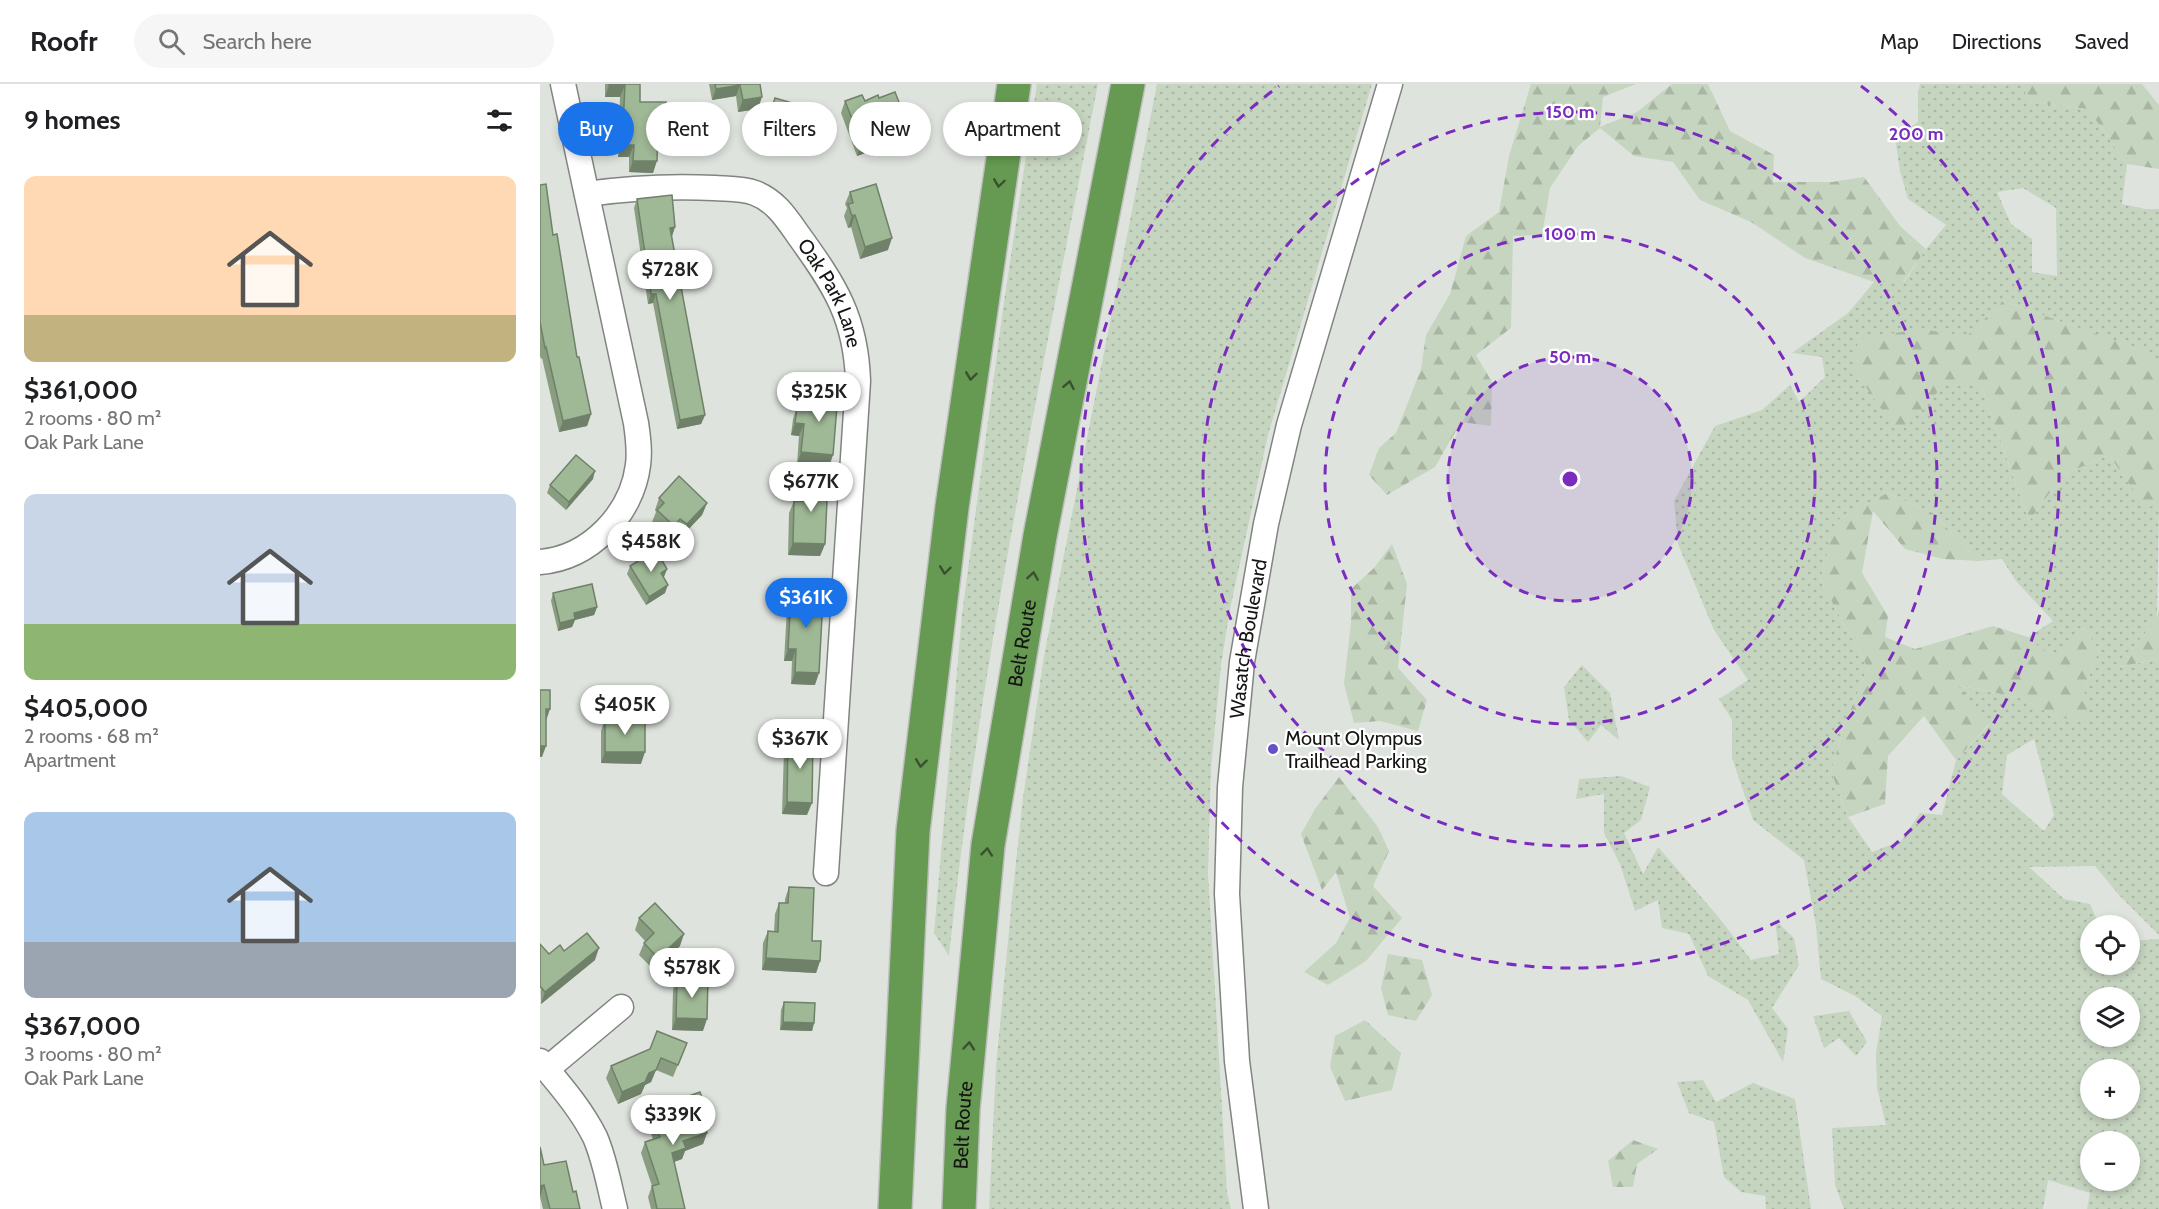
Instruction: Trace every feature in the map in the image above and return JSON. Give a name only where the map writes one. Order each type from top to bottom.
[{"type":"highway","points":[[895,1209],[913,831],[952,507],[1014,84]]},
{"type":"highway","name":"Belt Route","points":[[959,1209],[963,1109],[988,845],[1040,536],[1128,84]]},
{"type":"street","points":[[540,562],[558,559],[584,548],[608,528],[626,504],[634,484],[638,464],[636,423],[563,84]]},
{"type":"street","name":"Wasatch Boulevard","points":[[1256,1209],[1239,1083],[1227,894],[1230,787],[1242,662],[1266,524],[1288,424],[1390,84]]},
{"type":"street","name":"Oak Park Lane","points":[[587,194],[684,187],[745,190],[763,197],[779,209],[826,275],[850,323],[858,360],[858,381],[826,873]]},
{"type":"street","points":[[615,1209],[595,1138],[580,1113],[543,1065],[621,1007]]},
{"type":"green space","points":[[1037,84],[1098,84],[1034,409],[995,627],[977,736],[949,956],[934,933],[962,614],[1026,156],[1082,156],[1082,102],[1034,102]]},
{"type":"green space","points":[[1157,84],[1372,84],[1268,435],[1230,609],[1221,665],[1211,768],[1208,873],[1227,1193],[1231,1209],[989,1209],[996,1067],[1012,899],[1023,798],[1044,656]]},
{"type":"green space","points":[[1531,84],[1636,84],[1603,97],[1600,127],[1637,112],[1672,84],[1708,84],[1730,131],[1774,155],[1773,182],[1832,182],[1864,177],[1901,227],[1926,249],[1903,282],[1874,282],[1805,258],[1751,222],[1700,200],[1673,162],[1634,156],[1600,128],[1578,146],[1550,188],[1542,235],[1513,236],[1511,328],[1476,355],[1492,382],[1491,426],[1461,422],[1435,467],[1387,495],[1369,475],[1379,448],[1396,433],[1421,369],[1426,335],[1450,294],[1466,236],[1499,212],[1509,156]]},
{"type":"green space","points":[[1920,84],[2023,84],[2028,101],[2088,109],[2127,164],[2122,204],[2145,209],[2159,209],[2159,361],[2146,352],[2003,301],[1967,337],[1920,329],[1944,385],[1981,385],[2029,521],[2063,475],[2109,455],[2146,507],[2159,504],[2157,619],[2120,667],[2159,659],[2159,935],[2119,895],[2095,866],[2029,867],[2064,899],[2090,904],[2095,915],[2080,915],[2080,975],[2140,975],[2140,940],[2159,939],[2159,1209],[2087,1209],[2090,1193],[2084,1191],[2140,1191],[2140,1131],[2080,1131],[2080,1190],[2048,1180],[2043,1209],[1844,1209],[1835,1185],[1832,1128],[1886,1125],[1877,1088],[1876,1053],[1882,1016],[1855,996],[1821,979],[1816,926],[1804,860],[1753,820],[1732,758],[1732,720],[1719,699],[1748,680],[1714,630],[1678,544],[1674,501],[1715,426],[1762,410],[1790,385],[1799,402],[1825,377],[1822,357],[1792,353],[1848,313],[1874,282],[1904,282],[1926,249],[1946,225],[1908,199],[1900,171],[1895,138],[1918,122]],"holes":[[[2023,188],[2056,208],[2057,276],[2032,272],[2032,239],[2011,224],[1997,192]],[[1887,493],[1933,513],[1978,561],[2002,559],[2016,581],[2053,621],[2028,637],[2055,662],[2083,627],[2099,650],[2084,689],[2059,718],[2020,698],[1957,685],[1989,725],[1956,760],[1942,815],[1920,813],[1901,841],[1872,852],[1848,817],[1831,771],[1845,723],[1868,668],[1820,580],[1837,521]],[[2034,739],[2054,815],[2044,831],[2002,794],[2007,755]]]},
{"type":"green space","points":[[2023,84],[2142,84],[2159,105],[2159,169],[2127,164],[2088,109],[2027,101]]},
{"type":"green space","points":[[2003,301],[2147,352],[2159,361],[2159,504],[2146,508],[2109,455],[2063,475],[2029,521],[1981,385],[1944,385],[1899,434],[1854,370],[1858,339],[1920,329],[1967,336]]},
{"type":"green space","points":[[1887,493],[1933,513],[1978,561],[1943,559],[1905,549],[1873,511],[1862,573],[1888,616],[1885,637],[1915,649],[1993,626],[2028,637],[2055,661],[2083,627],[2099,650],[2084,689],[2090,720],[2059,718],[2020,698],[1958,685],[1989,724],[1956,760],[1924,716],[1888,756],[1885,804],[1848,817],[1831,771],[1845,723],[1868,668],[1820,580],[1836,521]]},
{"type":"green space","points":[[1392,544],[1407,584],[1398,668],[1427,700],[1418,731],[1380,721],[1354,723],[1344,683],[1351,623],[1351,589],[1374,568]]},
{"type":"green space","points":[[2159,608],[2159,659],[2119,667],[2157,619]]},
{"type":"green space","points":[[1582,665],[1610,693],[1619,740],[1601,725],[1588,742],[1569,720],[1564,687]]},
{"type":"green space","points":[[1621,776],[1650,787],[1641,820],[1624,833],[1643,874],[1658,847],[1721,920],[1751,960],[1779,954],[1775,920],[1794,938],[1799,965],[1772,1008],[1788,1029],[1783,1062],[1748,1000],[1708,976],[1689,934],[1662,928],[1658,900],[1635,911],[1620,864],[1604,833],[1604,794],[1576,799],[1579,779]]},
{"type":"green space","points":[[1339,777],[1378,827],[1389,851],[1373,886],[1402,918],[1366,961],[1328,985],[1304,972],[1336,943],[1350,918],[1336,872],[1322,890],[1301,834],[1315,809]]},
{"type":"green space","points":[[1388,954],[1422,960],[1432,995],[1416,1021],[1388,1015],[1381,988]]},
{"type":"green space","points":[[1849,1011],[1867,1042],[1856,1056],[1839,1038],[1824,1048],[1813,1016]]},
{"type":"green space","points":[[1365,1020],[1401,1053],[1392,1090],[1345,1101],[1330,1067],[1335,1036]]},
{"type":"green space","points":[[1703,1080],[1716,1102],[1753,1083],[1795,1099],[1811,1209],[1766,1209],[1765,1196],[1741,1192],[1724,1177],[1714,1122],[1689,1113],[1677,1082]]},
{"type":"green space","points":[[1633,1140],[1658,1149],[1637,1164],[1633,1187],[1613,1187],[1608,1161]]},
{"type":"building","points":[[640,84],[640,102],[646,102],[646,156],[657,156],[657,161],[633,161],[634,102],[624,102],[625,85],[609,85]]},
{"type":"building","points":[[715,84],[760,84],[762,97],[743,100],[740,85],[716,89]]},
{"type":"building","points":[[895,92],[899,102],[849,102],[849,111],[845,101],[862,95],[865,101],[878,95],[879,98]]},
{"type":"building","points":[[775,98],[789,102],[774,102]]},
{"type":"building","points":[[546,184],[553,235],[557,234],[577,357],[579,357],[591,414],[563,421],[540,322],[540,185]]},
{"type":"building","points":[[876,184],[892,238],[865,247],[855,215],[852,216],[848,204],[853,203],[850,192]]},
{"type":"building","points":[[672,195],[675,227],[670,228],[705,415],[680,420],[656,294],[651,294],[637,199]]},
{"type":"building","points":[[808,392],[838,394],[833,455],[801,452],[804,424],[795,423],[797,407],[806,408]]},
{"type":"building","points":[[576,455],[595,471],[569,502],[550,485]]},
{"type":"building","points":[[679,476],[707,503],[687,524],[680,519],[674,526],[657,510],[664,503],[659,498]]},
{"type":"building","points":[[804,478],[828,479],[825,544],[793,543],[794,501],[803,501]]},
{"type":"building","points":[[656,550],[667,569],[661,573],[668,585],[649,597],[630,566]]},
{"type":"building","points":[[796,582],[811,583],[810,598],[823,598],[819,673],[795,672],[796,649],[788,649],[791,596],[795,596]]},
{"type":"building","points":[[592,584],[597,607],[574,613],[575,619],[560,623],[553,593]]},
{"type":"building","points":[[540,690],[550,690],[550,709],[546,709],[546,746],[540,746]]},
{"type":"building","points":[[605,719],[645,720],[645,752],[605,752]]},
{"type":"building","points":[[788,737],[813,738],[812,803],[787,802]]},
{"type":"building","points":[[789,887],[814,888],[812,941],[821,941],[820,961],[766,958],[768,931],[778,932],[779,903],[788,903]]},
{"type":"building","points":[[655,903],[684,934],[658,958],[644,943],[654,933],[639,918]]},
{"type":"building","points":[[587,933],[599,948],[545,992],[540,986],[540,944],[549,954],[560,945],[564,951]]},
{"type":"building","points":[[677,978],[708,979],[707,1019],[676,1018]]},
{"type":"building","points":[[784,1002],[815,1003],[814,1023],[783,1022]]},
{"type":"building","points":[[657,1031],[687,1043],[678,1065],[661,1058],[656,1070],[649,1073],[645,1082],[622,1092],[611,1066],[650,1049]]},
{"type":"building","points":[[700,1092],[705,1107],[699,1110],[707,1133],[683,1141],[686,1148],[672,1153],[685,1209],[657,1209],[652,1186],[659,1184],[645,1142],[660,1137],[650,1110]]},
{"type":"building","points":[[540,1147],[544,1165],[566,1161],[573,1192],[576,1191],[580,1209],[550,1209],[544,1185],[540,1186]]},
{"type":"place","name":"Mount Olympus Trailhead Parking","points":[[1273,749]]}]
